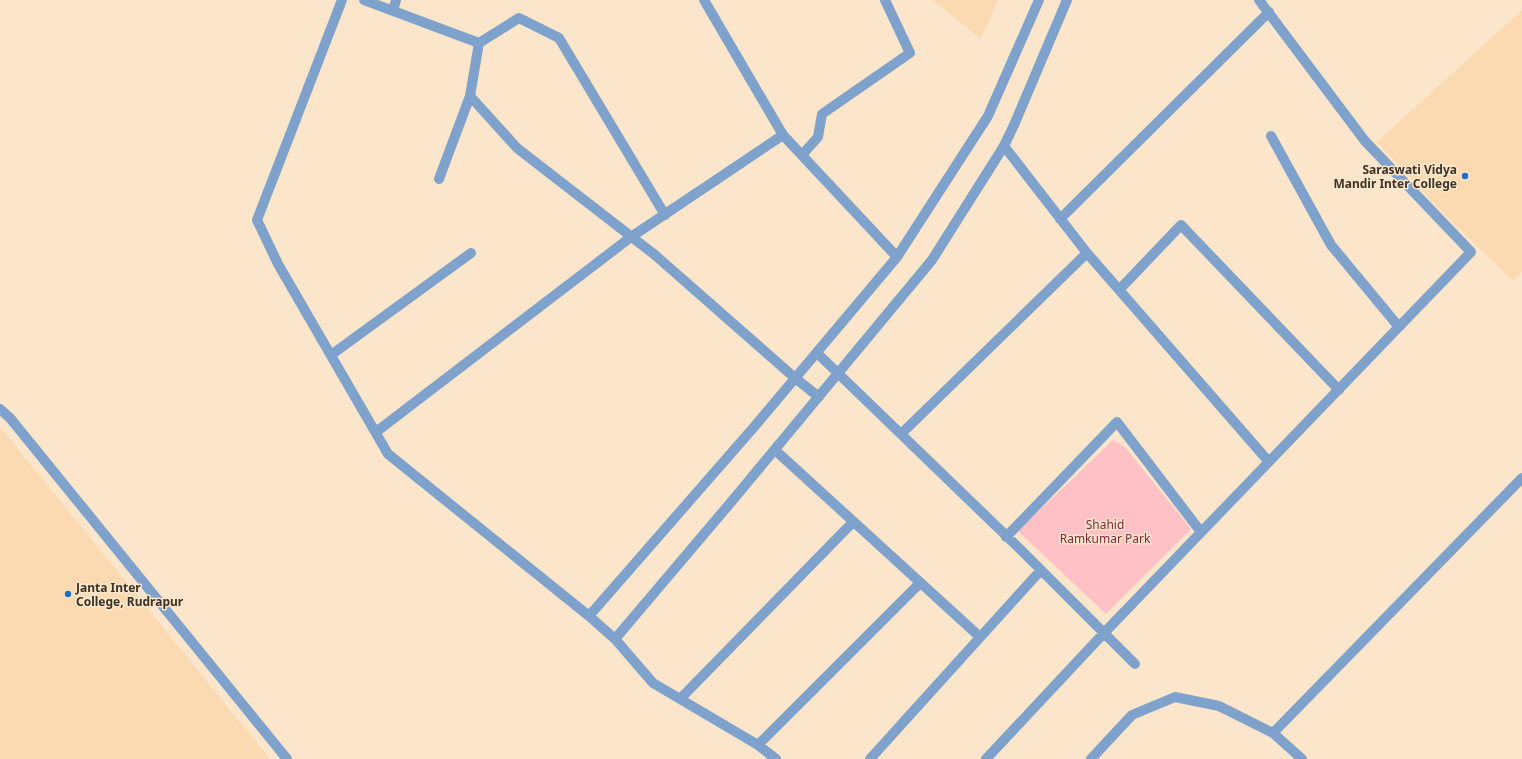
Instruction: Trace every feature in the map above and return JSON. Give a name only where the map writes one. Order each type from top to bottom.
[{"type":"street","points":[[342,0],[257,220],[278,264],[330,355],[388,454],[590,616],[615,639],[653,683],[758,745],[776,759]]},
{"type":"street","points":[[364,0],[479,43]]},
{"type":"street","points":[[393,11],[396,0]]},
{"type":"street","points":[[704,0],[783,135],[897,257]]},
{"type":"street","points":[[802,155],[818,137],[822,114],[910,54],[885,0]]},
{"type":"street","points":[[590,616],[897,257],[988,116],[1039,0]]},
{"type":"street","points":[[615,639],[775,450],[932,260],[1004,146],[1067,0]]},
{"type":"street","points":[[986,759],[1104,633],[1471,252],[1365,141],[1259,0]]},
{"type":"street","points":[[1060,219],[1268,12]]},
{"type":"street","points":[[439,179],[470,96],[479,43],[519,18],[559,38],[665,215]]},
{"type":"street","points":[[470,96],[517,148],[655,255],[795,378],[819,397]]},
{"type":"street","points":[[376,432],[631,237],[783,135]]},
{"type":"street","points":[[1270,136],[1331,245],[1399,327]]},
{"type":"street","points":[[1004,146],[1087,253],[1269,462]]},
{"type":"street","points":[[1119,290],[1180,225],[1339,390]]},
{"type":"street","points":[[901,434],[1087,253]]},
{"type":"street","points":[[330,355],[471,254]]},
{"type":"street","points":[[816,353],[1041,570],[1135,664]]},
{"type":"street","points":[[0,410],[10,418],[287,759]]},
{"type":"street","points":[[1006,537],[1117,422],[1201,532]]},
{"type":"street","points":[[775,450],[980,638]]},
{"type":"street","points":[[1273,733],[1522,478]]},
{"type":"street","points":[[680,699],[853,522]]},
{"type":"street","points":[[870,759],[1041,570]]},
{"type":"street","points":[[758,745],[920,583]]},
{"type":"street","points":[[1091,759],[1132,715],[1174,697],[1219,706],[1273,733],[1302,759]]},
{"type":"shaded area","points":[[933,0],[998,0],[981,39]]},
{"type":"shaded area","name":"Saraswati Vidya Mandir Inter College","points":[[1522,10],[1522,272],[1513,281],[1440,210],[1377,142]]},
{"type":"shaded area","name":"Janta Inter College, Rudrapur","points":[[0,427],[1,428],[270,759],[0,759]]},
{"type":"green space","name":"Shahid Ramkumar Park","points":[[1113,440],[1125,447],[1191,529],[1106,614],[1018,531]]},
{"type":"place","name":"Saraswati Vidya Mandir Inter College","points":[[1465,176]]},
{"type":"place","name":"Janta Inter College, Rudrapur","points":[[68,594]]}]
